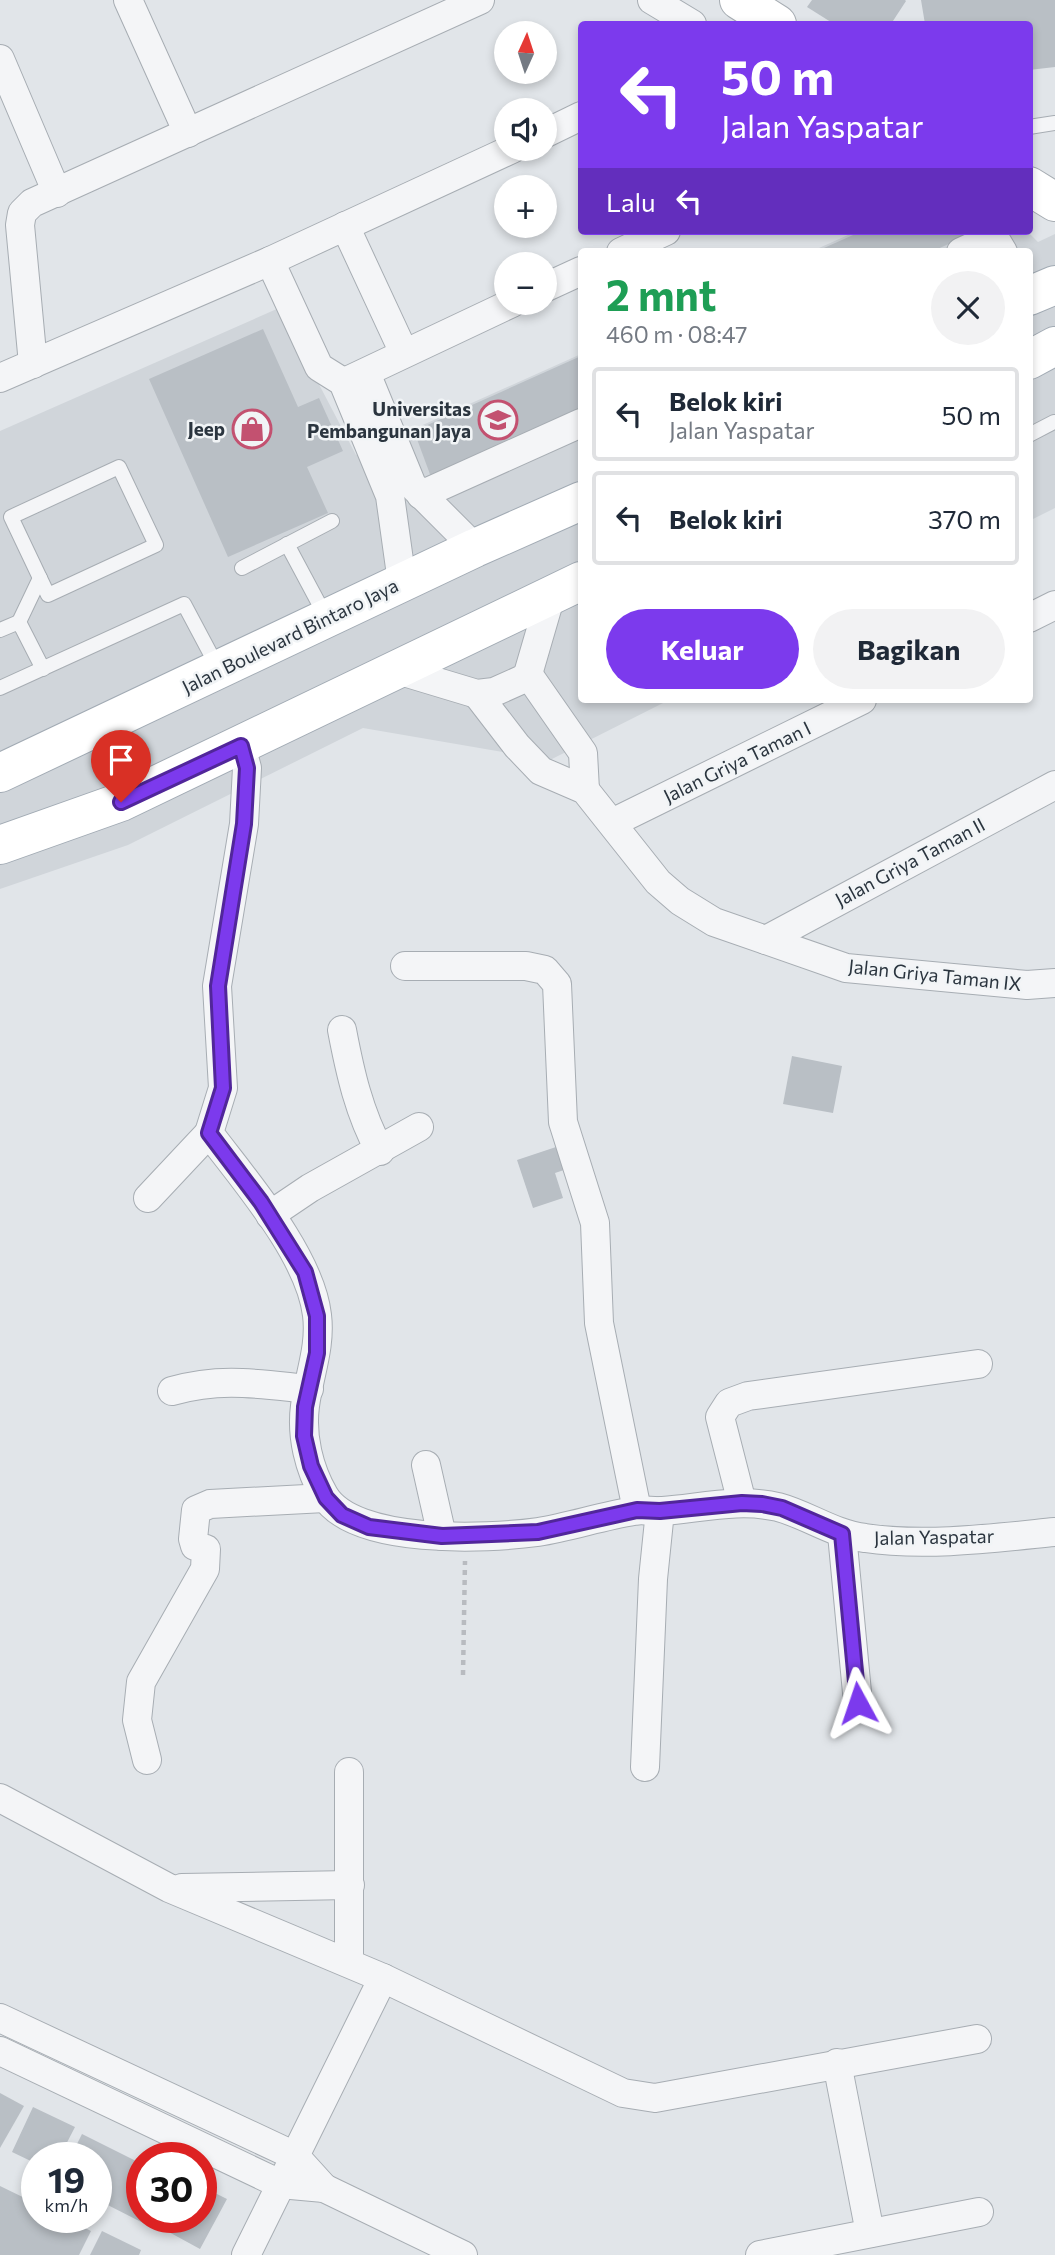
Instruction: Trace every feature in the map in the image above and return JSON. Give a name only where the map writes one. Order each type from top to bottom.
[{"type":"main road","points":[[738,0],[778,20]]},
{"type":"main road","points":[[1033,188],[1055,202]]},
{"type":"main road","points":[[1033,358],[1055,346]]},
{"type":"main road","name":"Jalan Boulevard Bintaro Jaya","points":[[0,773],[326,617],[578,502]]},
{"type":"main road","points":[[0,845],[121,802],[566,588]]},
{"type":"street","points":[[128,0],[188,133]]},
{"type":"street","points":[[33,364],[20,225],[22,214],[32,203],[480,0]]},
{"type":"street","points":[[652,0],[687,21]]},
{"type":"street","points":[[0,59],[57,193]]},
{"type":"street","points":[[557,128],[578,118]]},
{"type":"street","points":[[0,378],[270,261],[494,157]]},
{"type":"street","points":[[345,226],[404,353]]},
{"type":"street","points":[[630,248],[657,235]]},
{"type":"street","points":[[970,248],[994,237],[1001,248]]},
{"type":"street","points":[[270,261],[319,367],[354,377],[494,311]]},
{"type":"street","points":[[557,282],[578,272]]},
{"type":"street","points":[[354,377],[407,492],[475,548]]},
{"type":"street","points":[[407,492],[578,424]]},
{"type":"street","points":[[402,582],[407,492]]},
{"type":"street","points":[[394,669],[477,694],[494,692],[523,679],[528,674],[566,588]]},
{"type":"street","points":[[1033,616],[1055,605]]},
{"type":"street","points":[[528,674],[583,753],[585,790]]},
{"type":"street","name":"Jalan Griya Taman IX","points":[[477,694],[517,746],[541,771],[585,790],[658,881],[680,901],[714,922],[846,968],[1041,984]]},
{"type":"street","name":"Jalan Griya Taman I","points":[[612,823],[856,703]]},
{"type":"street","points":[[148,1198],[209,1133],[223,1088],[218,986],[244,824],[247,768],[241,746]]},
{"type":"street","name":"Jalan Griya Taman II","points":[[766,940],[1055,785]]},
{"type":"street","points":[[405,966],[526,966],[545,970],[557,984],[564,1122],[595,1223],[599,1323],[649,1511],[653,1579],[645,1767]]},
{"type":"street","points":[[1041,984],[1055,968]]},
{"type":"street","points":[[342,1030],[362,1113],[380,1151]]},
{"type":"street","points":[[270,1215],[310,1188],[419,1128]]},
{"type":"street","name":"Jalan Yaspatar","points":[[209,1133],[270,1215],[305,1272],[317,1316],[317,1353],[305,1407],[304,1436],[311,1466],[326,1498],[342,1515],[369,1527],[454,1536],[538,1532],[649,1511],[742,1503],[782,1508],[842,1534],[884,1540],[1055,1532]]},
{"type":"street","points":[[742,1503],[720,1418],[729,1403],[748,1396],[978,1364]]},
{"type":"street","points":[[172,1391],[202,1383],[227,1381],[309,1389]]},
{"type":"street","points":[[426,1465],[454,1536]]},
{"type":"street","points":[[147,1760],[137,1720],[141,1682],[205,1569],[206,1549],[195,1546],[193,1539],[196,1510],[211,1504],[326,1498]]},
{"type":"street","points":[[842,1534],[858,1703]]},
{"type":"street","points":[[349,1772],[349,1963]]},
{"type":"street","points":[[0,1798],[169,1888],[383,1978],[623,2093],[637,2097],[655,2098],[976,2039]]},
{"type":"street","points":[[169,1888],[350,1885]]},
{"type":"street","points":[[246,2255],[383,1978]]},
{"type":"street","points":[[0,2018],[295,2156],[324,2188]]},
{"type":"street","points":[[0,2051],[280,2184],[324,2188],[463,2255]]},
{"type":"street","points":[[837,2063],[870,2233]]},
{"type":"street","points":[[760,2255],[979,2212]]},
{"type":"lane","points":[[1033,126],[1055,123]]},
{"type":"lane","points":[[1033,433],[1054,422]]},
{"type":"lane","points":[[119,467],[156,545],[48,595],[40,578],[11,517],[119,467]]},
{"type":"lane","points":[[242,568],[332,521]]},
{"type":"lane","points":[[287,544],[326,617]]},
{"type":"lane","points":[[0,630],[19,622],[40,578]]},
{"type":"lane","points":[[0,688],[184,604],[219,670]]},
{"type":"lane","points":[[19,622],[43,669]]},
{"type":"path","points":[[454,1536],[463,1675]]},
{"type":"shaded area","points":[[1055,234],[1055,508],[1033,519],[1033,248],[819,248],[848,235],[1031,235],[1038,242]]},
{"type":"shaded area","points":[[279,308],[356,455],[578,355],[578,703],[663,703],[550,760],[363,728],[128,845],[0,889],[0,431]]},
{"type":"building","points":[[812,0],[906,1],[893,21],[829,21],[807,7]]},
{"type":"building","points":[[921,0],[1055,0],[1055,67],[1033,70],[1033,21],[924,21]]},
{"type":"building","points":[[853,235],[968,235],[940,248],[824,248]]},
{"type":"building","name":"Jeep","points":[[263,329],[298,407],[319,398],[343,451],[307,467],[328,513],[228,557],[149,379]]},
{"type":"building","name":"Universitas Pembangunan Jaya","points":[[578,357],[578,411],[431,477],[414,431]]},
{"type":"building","points":[[792,1056],[842,1066],[833,1113],[783,1104]]},
{"type":"building","points":[[562,1145],[570,1168],[555,1173],[563,1198],[533,1208],[517,1160]]},
{"type":"building","points":[[0,2093],[24,2106],[0,2148]]},
{"type":"building","points":[[33,2107],[75,2127],[67,2142],[21,2142],[21,2156],[12,2152]]},
{"type":"building","points":[[82,2134],[98,2142],[78,2142]]},
{"type":"building","points":[[112,2149],[126,2156],[126,2214],[112,2207]]},
{"type":"building","points":[[0,2186],[21,2196],[21,2233],[90,2233],[79,2255],[0,2255]]},
{"type":"building","points":[[217,2194],[227,2199],[217,2218]]},
{"type":"building","points":[[101,2233],[141,2250],[139,2255],[90,2255]]},
{"type":"building","points":[[171,2233],[209,2233],[200,2249]]},
{"type":"place","name":"Universitas Pembangunan Jaya","points":[[498,420]]},
{"type":"place","name":"Jeep","points":[[252,429]]},
{"type":"route","points":[[121,802],[241,746],[247,768],[244,824],[218,986],[223,1088],[209,1133],[261,1202],[305,1272],[313,1295],[317,1316],[317,1353],[305,1407],[304,1436],[311,1466],[326,1498],[342,1515],[369,1527],[442,1536],[538,1532],[637,1510],[660,1511],[742,1503],[782,1508],[842,1534],[858,1703]]}]
